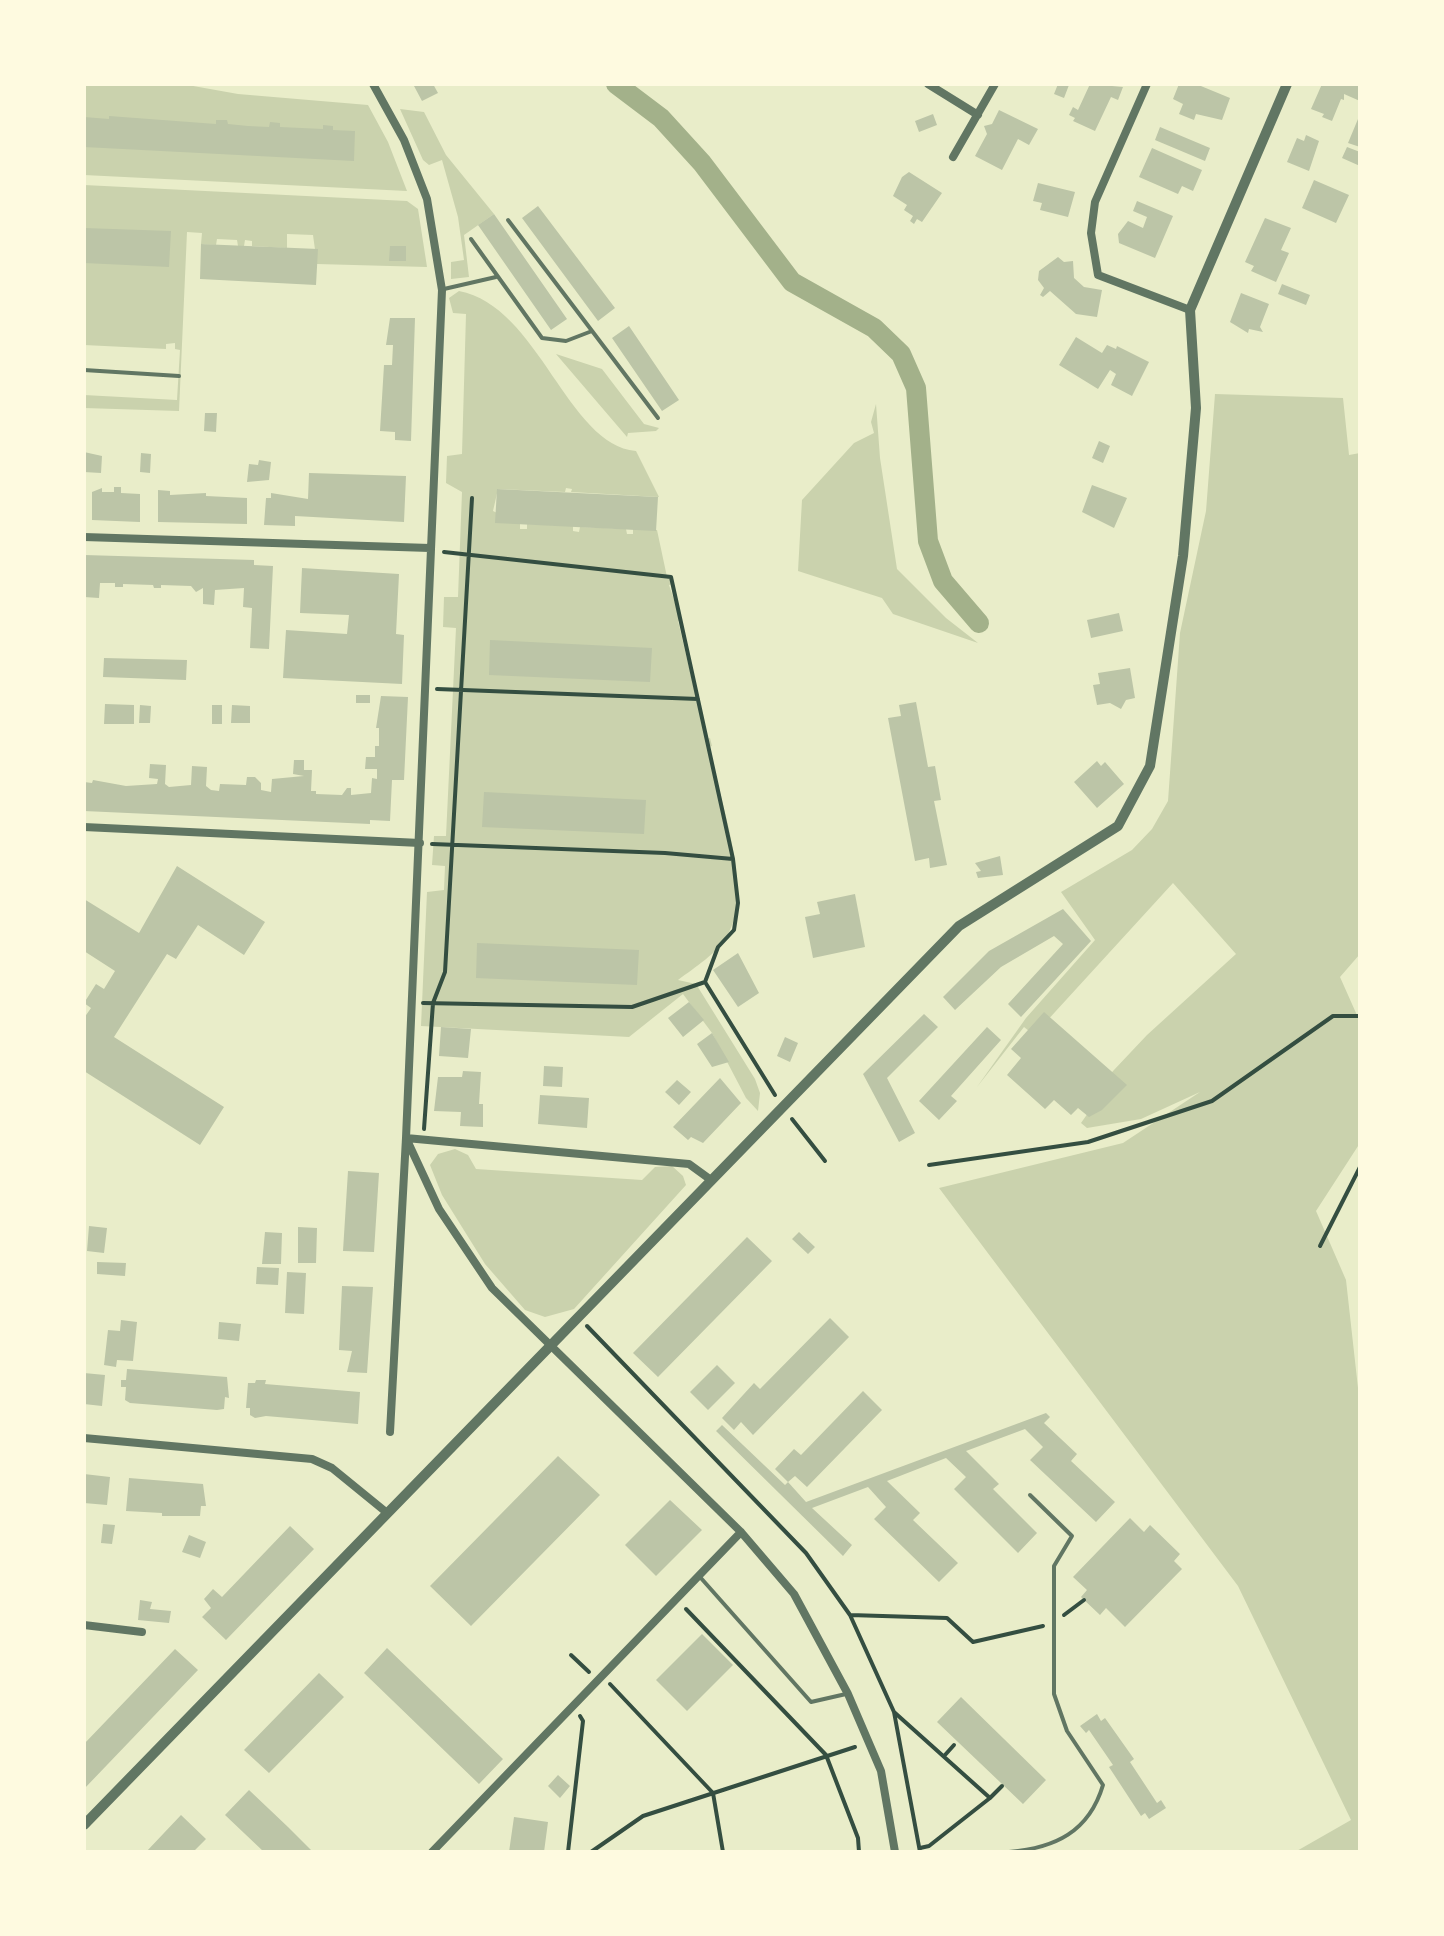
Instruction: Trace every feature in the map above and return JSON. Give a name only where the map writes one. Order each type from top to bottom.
[{"type":"street","points":[[373,84],[404,140],[427,199],[442,290],[420,843],[390,1432]]},
{"type":"street","points":[[928,84],[978,115]]},
{"type":"street","points":[[953,157],[995,84]]},
{"type":"street","points":[[1147,84],[1095,202],[1091,233],[1098,275],[1190,310]]},
{"type":"street","points":[[84,1825],[386,1512],[551,1349],[782,1106],[959,926],[1118,826],[1150,766],[1183,556],[1196,408],[1190,310],[1287,84]]},
{"type":"street","points":[[84,537],[430,549]]},
{"type":"street","points":[[84,827],[420,843]]},
{"type":"street","points":[[406,1138],[689,1164],[711,1180]]},
{"type":"street","points":[[406,1138],[439,1209],[492,1288],[741,1532],[794,1594],[848,1694],[881,1771],[895,1852]]},
{"type":"street","points":[[84,1438],[312,1459],[332,1468],[386,1512]]},
{"type":"street","points":[[432,1852],[741,1532]]},
{"type":"street","points":[[84,1625],[142,1632]]},
{"type":"lane","points":[[508,220],[658,418]]},
{"type":"lane","points":[[471,239],[542,338],[566,341],[592,331]]},
{"type":"lane","points":[[442,290],[496,277]]},
{"type":"lane","points":[[84,370],[179,376]]},
{"type":"lane","points":[[1009,1852],[1039,1849],[1063,1839],[1096,1808],[1103,1785],[1067,1731],[1054,1694],[1054,1566],[1072,1536],[1030,1495]]},
{"type":"lane","points":[[699,1576],[811,1702],[848,1694]]},
{"type":"path","points":[[423,1139],[433,1003],[445,972],[466,555],[472,498]]},
{"type":"path","points":[[430,549],[671,577],[733,859],[738,903],[734,930],[718,947],[705,982]]},
{"type":"path","points":[[425,689],[698,699]]},
{"type":"path","points":[[420,843],[665,853],[733,859]]},
{"type":"path","points":[[705,982],[782,1106],[825,1161]]},
{"type":"path","points":[[412,1003],[632,1007],[705,982]]},
{"type":"path","points":[[929,1165],[1088,1142],[1212,1101],[1333,1016],[1360,1016]]},
{"type":"path","points":[[1320,1246],[1360,1167]]},
{"type":"path","points":[[579,1318],[806,1553],[850,1615],[894,1712],[920,1850],[1002,1786]]},
{"type":"path","points":[[676,1599],[826,1755],[858,1838],[859,1852]]},
{"type":"path","points":[[850,1615],[947,1618],[973,1642],[1053,1624],[1084,1600]]},
{"type":"path","points":[[571,1655],[583,1666]]},
{"type":"path","points":[[602,1676],[713,1793],[723,1852]]},
{"type":"path","points":[[568,1852],[583,1721],[574,1706]]},
{"type":"path","points":[[894,1712],[990,1798]]},
{"type":"path","points":[[591,1852],[643,1816],[869,1743]]},
{"type":"path","points":[[945,1755],[954,1745]]},
{"type":"green space","points":[[84,84],[182,84],[238,94],[368,105],[388,142],[407,191],[84,175]]},
{"type":"green space","points":[[400,109],[424,112],[446,155],[494,214],[464,235],[469,277],[451,279],[451,262],[464,260],[458,217],[442,160],[429,165],[423,160]]},
{"type":"green space","points":[[84,185],[407,201],[418,209],[427,267],[317,264],[313,235],[287,234],[287,248],[252,246],[252,241],[245,240],[244,246],[238,246],[237,240],[217,239],[216,245],[201,244],[202,233],[187,232],[179,411],[84,408],[84,395],[177,400],[180,350],[175,349],[175,343],[166,344],[166,349],[84,345]]},
{"type":"green space","points":[[459,291],[487,302],[511,321],[590,426],[612,443],[636,451],[659,497],[571,492],[572,489],[566,488],[565,492],[498,489],[493,511],[520,524],[520,529],[527,529],[527,524],[573,526],[573,531],[579,532],[580,527],[626,529],[627,534],[633,534],[633,529],[657,530],[667,577],[671,577],[673,584],[669,585],[681,620],[678,621],[706,739],[710,738],[712,746],[708,747],[736,869],[735,915],[728,934],[705,960],[678,980],[696,984],[755,1079],[760,1093],[758,1111],[746,1098],[712,1033],[683,994],[629,1037],[421,1026],[427,892],[444,890],[445,866],[432,865],[434,836],[446,836],[456,628],[443,627],[444,597],[458,597],[462,492],[446,483],[447,456],[462,454],[466,314],[453,313],[449,298]]},
{"type":"green space","points":[[556,354],[602,369],[644,424],[659,428],[656,431],[628,433],[627,437]]},
{"type":"green space","points":[[1215,394],[1343,398],[1349,455],[1360,453],[1360,954],[1340,977],[1360,1022],[1360,1143],[1316,1211],[1346,1280],[1360,1406],[1360,1852],[1295,1852],[1351,1820],[1238,1586],[939,1188],[1123,1143],[1200,1092],[1141,1119],[1087,1128],[1081,1123],[1088,1113],[1080,1106],[1147,1035],[1236,954],[1173,883],[1034,1035],[1024,1027],[977,1087],[1026,1018],[1095,940],[1061,892],[1132,850],[1152,829],[1168,801],[1180,633],[1206,511]]},
{"type":"green space","points":[[876,404],[880,458],[897,569],[946,618],[978,643],[893,614],[882,598],[798,571],[802,500],[854,443],[874,433],[871,422]]},
{"type":"green space","points":[[455,1149],[468,1155],[476,1169],[642,1180],[655,1167],[672,1166],[683,1176],[686,1185],[574,1309],[545,1317],[525,1310],[485,1264],[442,1195],[430,1165],[438,1154]]},
{"type":"building","points":[[433,84],[438,93],[422,101],[414,86]]},
{"type":"building","points":[[1058,84],[1069,85],[1064,98],[1054,94]]},
{"type":"building","points":[[1090,84],[1123,87],[1118,100],[1111,97],[1095,131],[1073,121],[1075,118],[1069,115],[1073,107],[1078,110]]},
{"type":"building","points":[[1179,84],[1196,84],[1230,98],[1222,120],[1196,114],[1194,120],[1179,114],[1183,104],[1173,99]]},
{"type":"building","points":[[1322,84],[1360,84],[1360,101],[1344,94],[1344,100],[1341,99],[1332,121],[1322,117],[1324,114],[1311,109]]},
{"type":"building","points":[[999,110],[1038,129],[1029,145],[1018,139],[1002,170],[975,156],[987,134],[984,126],[992,124]]},
{"type":"building","points":[[933,114],[937,125],[919,132],[915,121]]},
{"type":"building","points":[[109,116],[216,124],[216,120],[227,120],[228,124],[269,127],[270,122],[280,123],[280,127],[323,129],[323,125],[333,126],[333,130],[355,131],[354,161],[84,147],[84,117],[109,119]]},
{"type":"building","points":[[1360,120],[1360,147],[1348,143]]},
{"type":"building","points":[[1160,127],[1210,148],[1205,161],[1155,140]]},
{"type":"building","points":[[1306,135],[1319,141],[1309,171],[1287,162],[1297,138],[1304,141]]},
{"type":"building","points":[[1347,147],[1360,152],[1360,166],[1342,158]]},
{"type":"building","points":[[1152,148],[1202,170],[1193,191],[1182,186],[1178,194],[1139,177]]},
{"type":"building","points":[[909,172],[942,193],[922,222],[917,219],[914,224],[910,221],[913,216],[904,210],[907,205],[893,196],[902,177]]},
{"type":"building","points":[[1314,180],[1349,195],[1336,223],[1302,208]]},
{"type":"building","points":[[1038,183],[1075,192],[1068,217],[1040,210],[1042,203],[1033,201]]},
{"type":"building","points":[[1137,201],[1173,216],[1155,258],[1119,243],[1118,234],[1128,221],[1143,228],[1147,217],[1133,211]]},
{"type":"building","points":[[538,206],[615,308],[598,321],[522,218]]},
{"type":"building","points":[[494,214],[567,319],[551,330],[478,225]]},
{"type":"building","points":[[1265,218],[1291,228],[1281,250],[1289,253],[1276,282],[1251,271],[1254,266],[1245,262]]},
{"type":"building","points":[[84,228],[171,231],[169,267],[84,263]]},
{"type":"building","points":[[201,244],[318,249],[316,285],[200,279]]},
{"type":"building","points":[[390,246],[406,246],[406,261],[389,261]]},
{"type":"building","points":[[1058,257],[1064,262],[1073,261],[1074,278],[1084,287],[1102,290],[1097,317],[1076,314],[1050,291],[1043,297],[1040,295],[1044,288],[1038,280],[1039,271]]},
{"type":"building","points":[[1282,284],[1310,295],[1306,305],[1278,294]]},
{"type":"building","points":[[1241,293],[1269,304],[1260,327],[1263,332],[1249,329],[1248,333],[1230,322]]},
{"type":"building","points":[[390,318],[415,318],[411,441],[395,440],[395,432],[380,431],[384,365],[392,365],[393,345],[386,345]]},
{"type":"building","points":[[629,326],[679,400],[662,411],[612,338]]},
{"type":"building","points":[[1076,337],[1102,353],[1107,345],[1116,349],[1117,346],[1149,362],[1132,396],[1111,385],[1116,374],[1110,370],[1098,389],[1059,365]]},
{"type":"building","points":[[205,413],[217,413],[216,432],[204,431]]},
{"type":"building","points":[[1099,441],[1110,446],[1103,463],[1092,458]]},
{"type":"building","points":[[84,452],[102,456],[101,473],[84,472]]},
{"type":"building","points":[[141,453],[151,454],[150,473],[140,472]]},
{"type":"building","points":[[259,460],[271,462],[269,480],[247,482],[249,464],[258,465]]},
{"type":"building","points":[[309,473],[406,476],[404,522],[295,516],[295,526],[264,525],[266,498],[271,498],[271,493],[308,499]]},
{"type":"building","points":[[1092,485],[1127,498],[1114,528],[1082,512]]},
{"type":"building","points":[[114,487],[121,487],[121,493],[140,494],[140,522],[92,520],[92,492],[102,488],[102,492],[114,492]]},
{"type":"building","points":[[497,489],[658,497],[656,531],[495,523]]},
{"type":"building","points":[[158,490],[170,491],[170,495],[206,493],[206,496],[247,498],[247,524],[158,522]]},
{"type":"building","points":[[84,555],[254,560],[254,565],[273,566],[269,649],[250,648],[252,608],[243,607],[244,588],[215,590],[214,605],[203,604],[203,588],[196,592],[191,586],[161,585],[161,588],[154,588],[153,585],[123,584],[123,587],[115,587],[115,583],[100,583],[99,598],[84,597]]},
{"type":"building","points":[[302,568],[399,574],[396,634],[404,635],[402,684],[283,678],[286,630],[347,634],[349,615],[300,613]]},
{"type":"building","points":[[1119,613],[1123,631],[1091,638],[1087,620]]},
{"type":"building","points":[[490,640],[652,648],[650,682],[489,675]]},
{"type":"building","points":[[104,658],[187,660],[186,680],[103,677]]},
{"type":"building","points":[[1130,668],[1135,698],[1126,700],[1121,709],[1110,703],[1097,705],[1093,685],[1100,684],[1098,673]]},
{"type":"building","points":[[356,695],[370,695],[370,703],[356,703]]},
{"type":"building","points":[[381,696],[408,697],[404,780],[392,780],[390,821],[370,820],[370,824],[84,811],[84,782],[92,783],[93,780],[126,786],[157,784],[158,779],[149,778],[150,764],[166,765],[165,784],[169,787],[191,785],[192,766],[207,767],[206,786],[211,790],[219,791],[220,784],[246,785],[247,777],[255,777],[261,783],[261,790],[271,792],[272,779],[304,776],[293,774],[294,760],[304,760],[304,770],[312,770],[311,791],[316,791],[316,794],[342,795],[347,788],[351,788],[351,795],[371,793],[372,778],[377,779],[377,769],[365,769],[366,757],[375,757],[375,746],[379,746],[379,728],[376,728]]},
{"type":"building","points":[[916,702],[928,767],[935,766],[941,800],[934,801],[947,865],[930,868],[929,858],[915,861],[888,718],[901,716],[899,705]]},
{"type":"building","points":[[105,704],[134,705],[134,724],[104,724]]},
{"type":"building","points":[[140,705],[151,706],[150,723],[139,723]]},
{"type":"building","points":[[212,705],[222,705],[222,724],[212,724]]},
{"type":"building","points":[[232,705],[250,706],[250,723],[231,723]]},
{"type":"building","points":[[1097,761],[1101,766],[1105,762],[1124,784],[1097,808],[1074,782]]},
{"type":"building","points":[[484,792],[646,800],[644,834],[482,827]]},
{"type":"building","points":[[1000,856],[1003,875],[978,878],[976,872],[981,871],[975,863]]},
{"type":"building","points":[[177,866],[265,922],[244,955],[198,925],[176,959],[167,954],[114,1037],[224,1107],[200,1145],[84,1071],[84,1018],[91,1008],[84,1003],[96,984],[104,989],[115,971],[84,951],[84,899],[139,933]]},
{"type":"building","points":[[855,894],[865,947],[813,958],[805,917],[820,914],[817,902]]},
{"type":"building","points":[[1063,909],[1091,941],[1021,1017],[1008,1004],[1063,944],[1054,936],[1001,967],[955,1010],[943,997],[989,951]]},
{"type":"building","points":[[477,943],[639,950],[637,985],[476,978]]},
{"type":"building","points":[[738,953],[759,993],[738,1007],[713,970]]},
{"type":"building","points":[[689,1002],[704,1020],[683,1037],[668,1018]]},
{"type":"building","points":[[1044,1012],[1127,1085],[1102,1110],[1089,1117],[1078,1108],[1071,1115],[1054,1100],[1045,1109],[1007,1075],[1021,1058],[1011,1049]]},
{"type":"building","points":[[924,1014],[938,1027],[887,1078],[915,1133],[899,1142],[863,1074]]},
{"type":"building","points":[[441,1027],[471,1029],[468,1058],[439,1056]]},
{"type":"building","points":[[987,1027],[1001,1040],[951,1096],[957,1101],[939,1120],[919,1101]]},
{"type":"building","points":[[712,1033],[729,1062],[712,1067],[697,1044]]},
{"type":"building","points":[[785,1037],[798,1043],[790,1062],[777,1056]]},
{"type":"building","points":[[544,1066],[563,1067],[562,1087],[543,1086]]},
{"type":"building","points":[[463,1071],[481,1072],[479,1104],[483,1104],[483,1127],[460,1126],[461,1112],[434,1111],[438,1077],[462,1077]]},
{"type":"building","points":[[720,1078],[741,1103],[703,1143],[691,1137],[688,1140],[673,1127]]},
{"type":"building","points":[[677,1080],[691,1092],[679,1105],[665,1092]]},
{"type":"building","points":[[540,1095],[589,1098],[587,1128],[538,1124]]},
{"type":"building","points":[[348,1171],[379,1173],[374,1252],[343,1251]]},
{"type":"building","points":[[89,1226],[107,1228],[104,1253],[87,1251]]},
{"type":"building","points":[[298,1227],[317,1228],[316,1263],[298,1263]]},
{"type":"building","points":[[265,1232],[282,1233],[281,1264],[262,1264]]},
{"type":"building","points":[[799,1232],[815,1247],[808,1254],[792,1239]]},
{"type":"building","points":[[747,1237],[772,1261],[658,1377],[633,1353]]},
{"type":"building","points":[[97,1262],[126,1263],[125,1276],[97,1274]]},
{"type":"building","points":[[257,1267],[279,1268],[278,1285],[256,1284]]},
{"type":"building","points":[[287,1272],[306,1273],[304,1314],[285,1313]]},
{"type":"building","points":[[342,1286],[373,1287],[367,1373],[347,1372],[352,1351],[339,1350]]},
{"type":"building","points":[[830,1318],[849,1337],[753,1435],[741,1422],[734,1430],[722,1418],[754,1383],[760,1389]]},
{"type":"building","points":[[121,1320],[137,1322],[133,1361],[117,1360],[116,1367],[104,1365],[108,1330],[120,1331]]},
{"type":"building","points":[[219,1322],[241,1324],[239,1341],[218,1339]]},
{"type":"building","points":[[717,1365],[735,1383],[708,1410],[690,1392]]},
{"type":"building","points":[[127,1369],[227,1377],[229,1398],[225,1397],[224,1409],[217,1410],[130,1403],[125,1400],[126,1387],[121,1387],[121,1380],[126,1380]]},
{"type":"building","points":[[84,1373],[105,1375],[102,1406],[84,1404]]},
{"type":"building","points":[[256,1380],[266,1380],[265,1384],[360,1392],[358,1424],[266,1416],[255,1418],[250,1415],[250,1408],[246,1408],[248,1383],[255,1383]]},
{"type":"building","points":[[863,1391],[882,1410],[807,1487],[795,1476],[788,1482],[775,1469],[794,1449],[801,1455]]},
{"type":"building","points":[[1046,1413],[1050,1417],[1044,1423],[1077,1454],[1071,1461],[1115,1502],[1096,1522],[1030,1460],[1043,1447],[1025,1429],[966,1451],[999,1484],[993,1489],[1037,1533],[1018,1553],[954,1489],[966,1477],[946,1458],[887,1481],[920,1513],[913,1520],[958,1563],[939,1582],[874,1519],[886,1507],[868,1487],[812,1508],[852,1545],[843,1556],[716,1431],[722,1425],[785,1485],[788,1482],[806,1502]]},
{"type":"building","points":[[558,1456],[600,1495],[471,1626],[430,1586]]},
{"type":"building","points":[[84,1474],[110,1477],[107,1505],[84,1503]]},
{"type":"building","points":[[129,1478],[203,1484],[206,1506],[201,1506],[200,1516],[162,1516],[162,1513],[126,1511]]},
{"type":"building","points":[[670,1500],[702,1530],[656,1576],[625,1545]]},
{"type":"building","points":[[1130,1518],[1144,1532],[1150,1525],[1180,1554],[1174,1561],[1182,1569],[1125,1627],[1106,1608],[1100,1615],[1081,1597],[1087,1590],[1073,1577]]},
{"type":"building","points":[[103,1524],[115,1525],[112,1544],[101,1543]]},
{"type":"building","points":[[290,1526],[314,1549],[226,1640],[202,1617],[211,1608],[204,1599],[213,1589],[222,1597]]},
{"type":"building","points":[[189,1535],[206,1542],[200,1558],[182,1552]]},
{"type":"building","points":[[140,1600],[152,1602],[150,1609],[171,1611],[169,1623],[138,1620]]},
{"type":"building","points":[[702,1634],[733,1665],[687,1711],[656,1680]]},
{"type":"building","points":[[387,1648],[503,1759],[479,1784],[364,1673]]},
{"type":"building","points":[[175,1649],[198,1670],[84,1789],[84,1744]]},
{"type":"building","points":[[319,1673],[344,1697],[269,1773],[244,1750]]},
{"type":"building","points":[[961,1697],[1046,1780],[1023,1804],[937,1722]]},
{"type":"building","points":[[1097,1714],[1101,1721],[1105,1718],[1134,1759],[1130,1762],[1157,1803],[1161,1800],[1166,1808],[1149,1819],[1145,1813],[1141,1816],[1109,1767],[1113,1765],[1089,1730],[1086,1733],[1080,1726]]},
{"type":"building","points":[[558,1775],[570,1786],[560,1798],[548,1786]]},
{"type":"building","points":[[249,1790],[313,1852],[264,1852],[225,1815]]},
{"type":"building","points":[[181,1815],[206,1839],[193,1852],[146,1852]]},
{"type":"building","points":[[514,1817],[548,1822],[544,1852],[509,1852]]},
{"type":"waterway","points":[[616,84],[661,118],[702,163],[792,282],[874,328],[901,354],[916,388],[928,541],[943,581],[979,623]]}]
